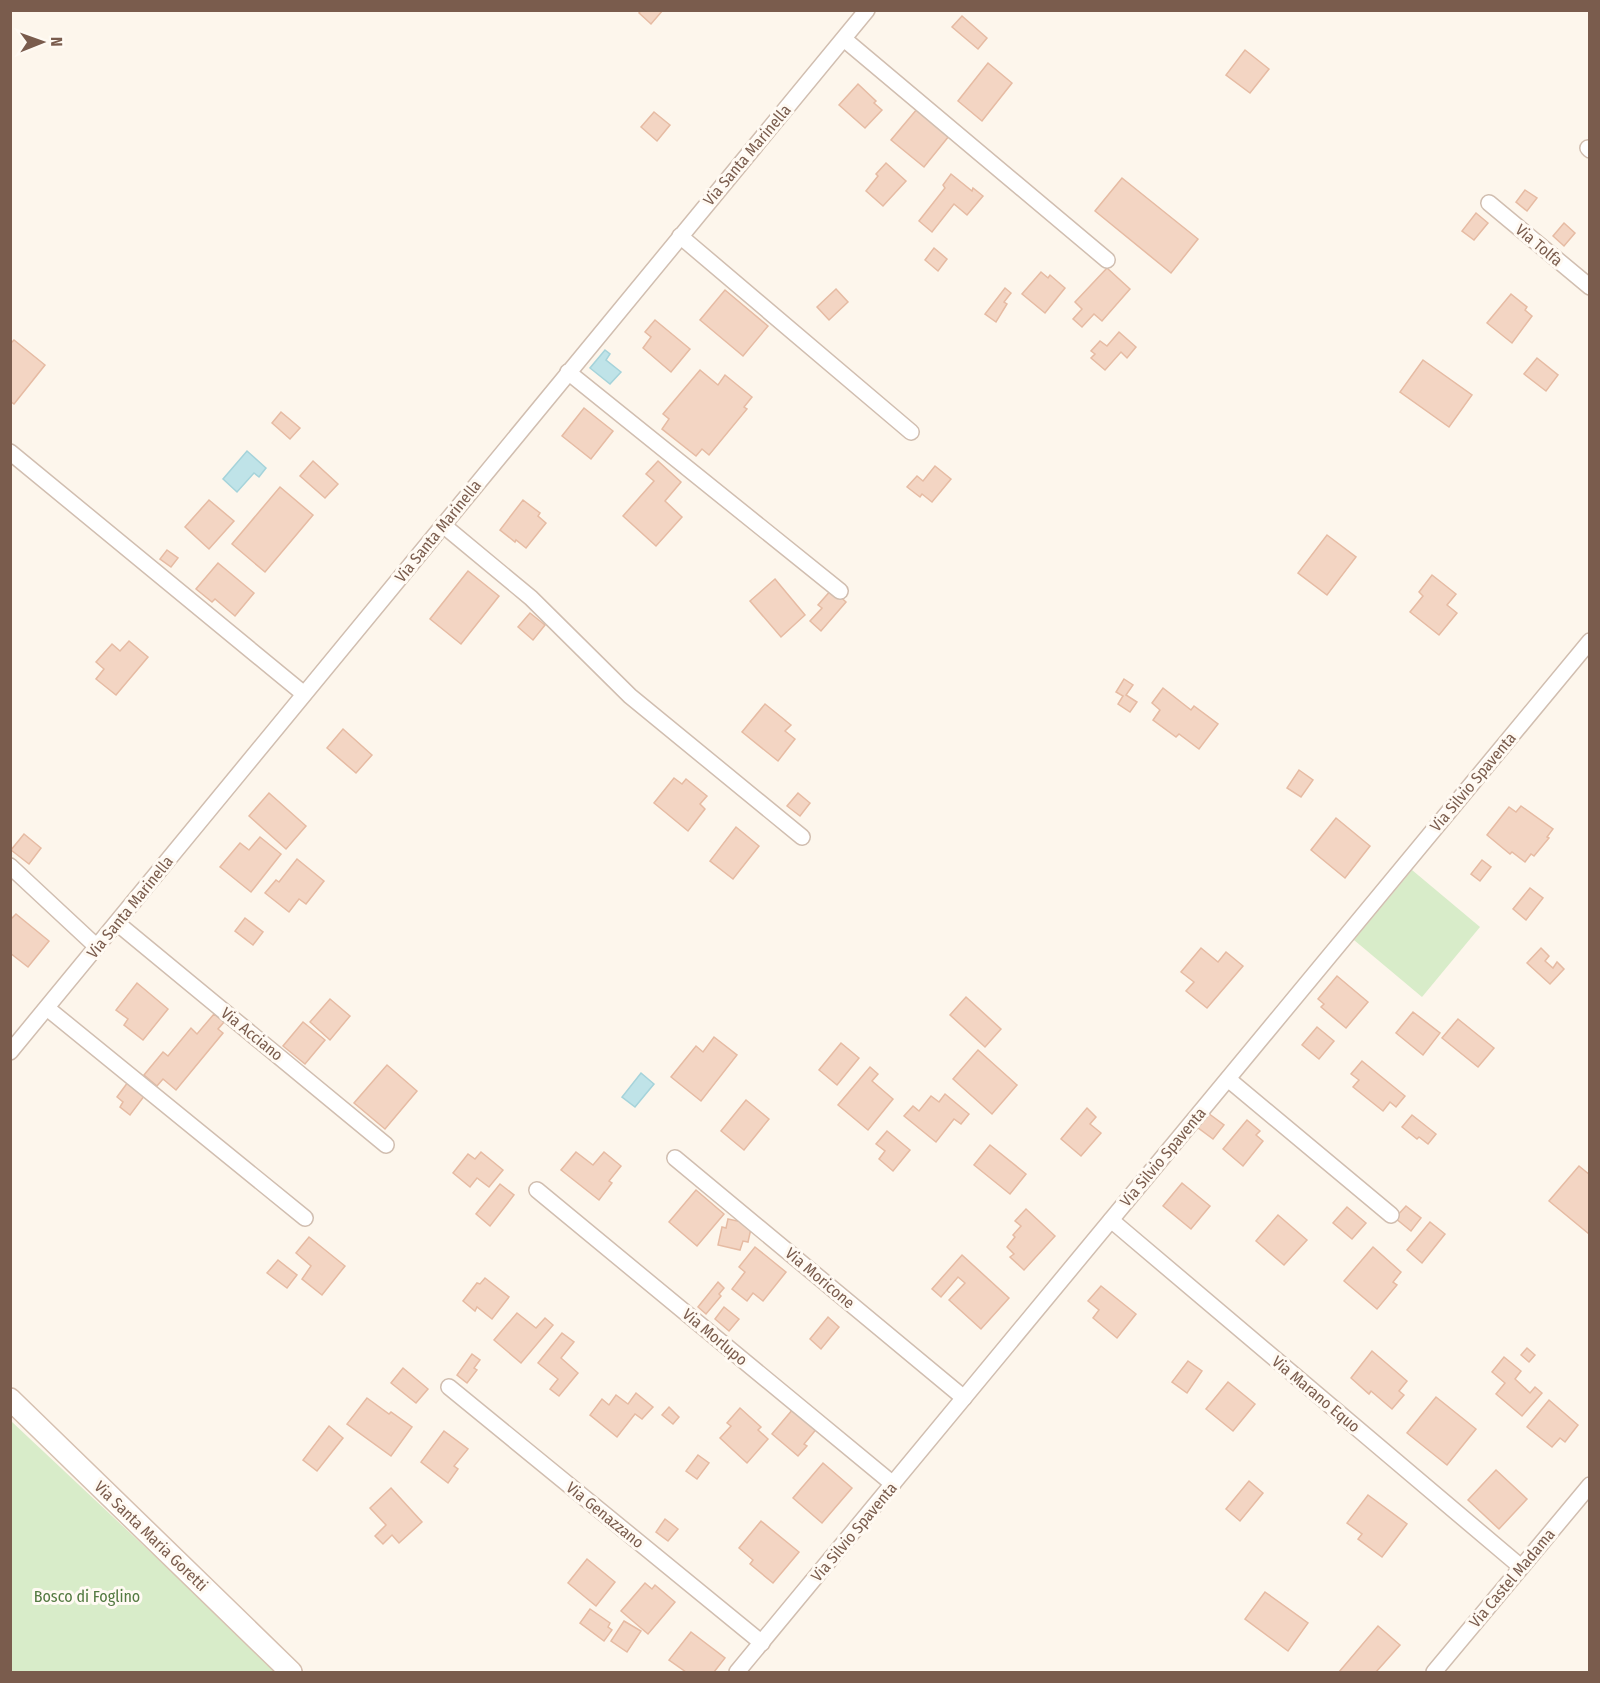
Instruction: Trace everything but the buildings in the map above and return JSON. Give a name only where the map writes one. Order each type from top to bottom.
[{"type":"main road","name":"Via Santa Maria Goretti","points":[[10,1399],[291,1672]]},
{"type":"street","name":"Via Santa Marinella","points":[[10,1052],[867,10]]},
{"type":"street","points":[[844,39],[1107,260]]},
{"type":"street","name":"Via Tolfa","points":[[1489,203],[1590,287]]},
{"type":"street","points":[[680,236],[911,432]]},
{"type":"street","points":[[568,372],[840,591]]},
{"type":"street","points":[[10,452],[304,694]]},
{"type":"street","points":[[443,525],[531,598],[625,691],[802,837]]},
{"type":"street","name":"Via Silvio Spaventa","points":[[737,1672],[1590,641]]},
{"type":"street","points":[[10,866],[97,947]]},
{"type":"street","name":"Via Acciano","points":[[117,923],[386,1145]]},
{"type":"street","points":[[47,1008],[305,1218]]},
{"type":"street","points":[[1228,1079],[1391,1215]]},
{"type":"street","name":"Via Moricone","points":[[675,1158],[964,1398]]},
{"type":"street","name":"Via Morlupo","points":[[537,1190],[893,1484]]},
{"type":"street","name":"Via Marano Equo","points":[[1111,1220],[1521,1567]]},
{"type":"street","name":"Via Genazzano","points":[[449,1387],[762,1643]]},
{"type":"street","name":"Via Castel Madama","points":[[1434,1672],[1590,1485]]},
{"type":"green space","points":[[1412,870],[1480,927],[1422,997],[1354,940]]},
{"type":"green space","name":"Bosco di Foglino","points":[[11,1421],[278,1672],[11,1672]]},
{"type":"water","points":[[605,350],[610,354],[606,360],[621,372],[610,384],[590,368]]},
{"type":"water","points":[[247,451],[266,468],[259,477],[254,473],[237,492],[223,479]]},
{"type":"water","points":[[641,1073],[654,1084],[635,1107],[622,1097]]}]
